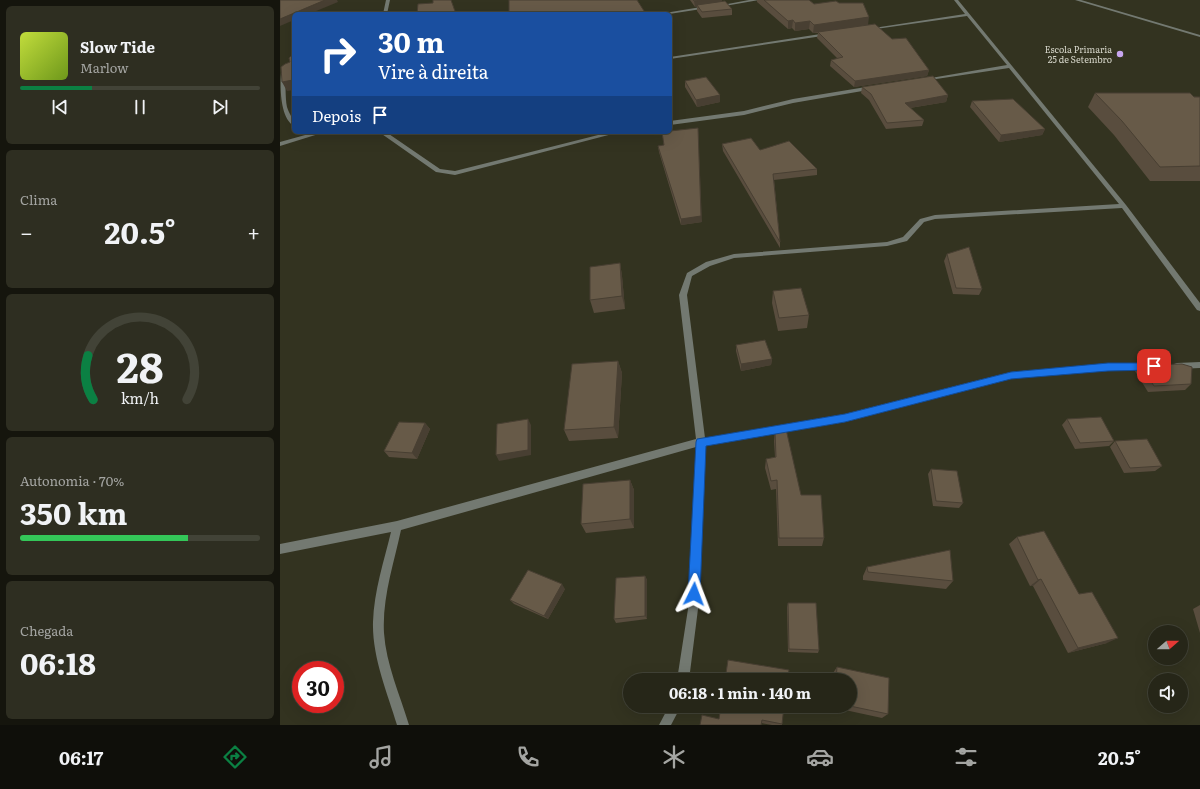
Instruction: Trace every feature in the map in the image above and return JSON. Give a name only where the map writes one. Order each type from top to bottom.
[{"type":"street","points":[[385,12],[388,0]]},
{"type":"street","points":[[672,12],[757,0]]},
{"type":"street","points":[[956,0],[1124,206],[1200,308]]},
{"type":"street","points":[[1077,0],[1200,36]]},
{"type":"street","points":[[860,30],[968,15]]},
{"type":"street","points":[[672,58],[829,34]]},
{"type":"street","points":[[919,81],[1010,66]]},
{"type":"street","points":[[284,71],[284,110],[288,119],[292,122]]},
{"type":"street","points":[[672,123],[744,113],[793,101],[881,87]]},
{"type":"street","points":[[280,144],[306,134]]},
{"type":"street","points":[[385,134],[438,171],[455,173],[464,172],[609,134]]},
{"type":"street","points":[[684,673],[693,609],[701,442],[683,294],[689,275],[708,264],[734,256],[887,244],[905,239],[922,220],[936,217],[1124,206]]},
{"type":"street","points":[[280,549],[397,526],[701,442],[845,418],[1011,375],[1108,367],[1200,365]]},
{"type":"street","points":[[397,526],[380,607],[378,634],[384,660],[404,725]]},
{"type":"street","points":[[665,725],[671,713]]},
{"type":"building","points":[[280,0],[325,0],[297,12],[292,12],[292,14],[280,19]]},
{"type":"building","points":[[433,0],[451,0],[455,12],[417,12],[418,4],[433,3]]},
{"type":"building","points":[[509,0],[637,0],[645,12],[509,12]]},
{"type":"building","points":[[764,0],[809,0],[814,4],[836,1],[839,3],[863,3],[869,17],[814,25],[810,21],[795,23],[793,20],[788,21]]},
{"type":"building","points":[[725,1],[732,9],[702,12],[697,5]]},
{"type":"building","points":[[875,24],[892,39],[906,38],[929,70],[855,81],[831,60],[843,57],[818,32]]},
{"type":"building","points":[[292,55],[292,80],[282,82],[281,67],[290,62],[289,58]]},
{"type":"building","points":[[933,76],[948,95],[905,103],[924,120],[887,123],[871,94],[862,87]]},
{"type":"building","points":[[706,77],[720,95],[696,100],[685,81]]},
{"type":"building","points":[[1095,93],[1190,93],[1194,97],[1200,97],[1200,166],[1160,167],[1122,121]]},
{"type":"building","points":[[1013,99],[1045,129],[1001,135],[972,101]]},
{"type":"building","points":[[698,128],[701,216],[681,219],[658,146],[664,145],[662,134],[672,134],[672,131]]},
{"type":"building","points":[[751,138],[760,150],[789,141],[817,169],[773,174],[780,242],[722,144]]},
{"type":"building","points":[[969,247],[982,289],[956,288],[947,254]]},
{"type":"building","points":[[620,263],[622,296],[590,300],[590,267]]},
{"type":"building","points":[[801,288],[809,315],[779,318],[773,291]]},
{"type":"building","points":[[765,340],[772,359],[741,364],[736,345]]},
{"type":"building","points":[[618,361],[614,427],[564,430],[572,364]]},
{"type":"building","points":[[1182,364],[1192,367],[1191,384],[1154,386],[1140,365]]},
{"type":"building","points":[[1101,417],[1114,441],[1080,443],[1067,419]]},
{"type":"building","points":[[528,419],[528,450],[496,455],[497,424]]},
{"type":"building","points":[[399,422],[425,423],[412,453],[384,451]]},
{"type":"building","points":[[786,429],[801,495],[821,495],[824,538],[779,538],[777,480],[771,481],[766,459],[776,457],[775,431]]},
{"type":"building","points":[[1147,439],[1162,466],[1130,468],[1115,441]]},
{"type":"building","points":[[931,469],[957,471],[963,503],[936,501]]},
{"type":"building","points":[[630,480],[630,519],[581,524],[583,484]]},
{"type":"building","points":[[1044,531],[1079,594],[1092,592],[1118,638],[1078,648],[1041,579],[1038,580],[1017,537]]},
{"type":"building","points":[[950,550],[953,581],[868,572],[867,567]]},
{"type":"building","points":[[528,570],[562,584],[544,616],[510,600]]},
{"type":"building","points":[[645,576],[645,616],[614,619],[616,578]]},
{"type":"building","points":[[788,603],[816,603],[819,650],[789,649]]},
{"type":"building","points":[[728,660],[789,670],[788,673],[726,673]]},
{"type":"building","points":[[837,667],[889,678],[888,714],[857,707],[857,673],[837,673]]},
{"type":"building","points":[[720,713],[783,713],[782,724],[762,720],[761,725],[700,725],[702,715],[719,719]]},
{"type":"place","name":"Escola Primaria 25 de Setembro","points":[[1120,54]]},
{"type":"route","points":[[694,594],[701,442],[845,418],[1011,375],[1108,367],[1154,366]]}]
